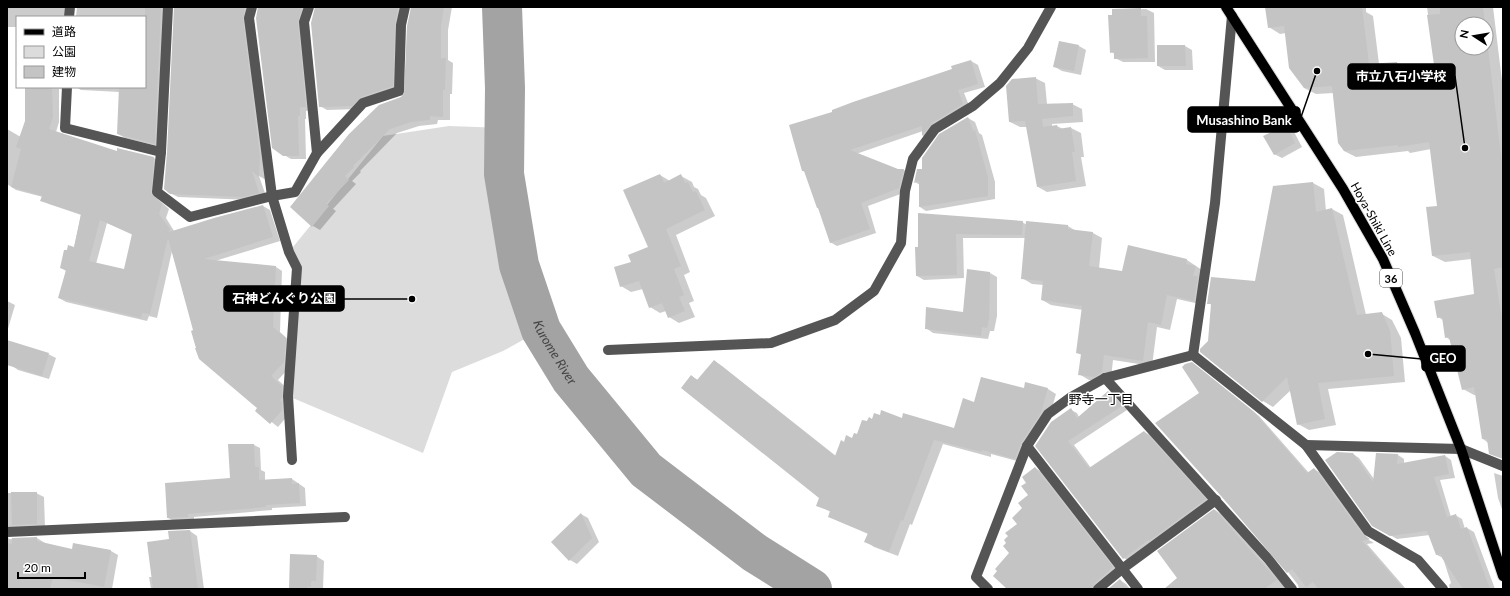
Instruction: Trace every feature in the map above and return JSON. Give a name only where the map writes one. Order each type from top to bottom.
[{"type":"main road","name":"Hoya-Shiki Line","points":[[1226,7],[1343,189],[1383,259],[1415,333],[1461,448],[1503,576]]},
{"type":"street","points":[[168,7],[161,152],[157,192],[190,217],[272,196],[295,192],[318,153],[363,103],[399,91],[401,25],[405,7]]},
{"type":"street","points":[[252,7],[249,18],[272,196],[289,252],[297,268],[288,396],[292,460]]},
{"type":"street","points":[[309,7],[304,22],[318,153]]},
{"type":"street","points":[[608,350],[771,343],[835,320],[874,291],[900,243],[905,191],[913,159],[935,129],[973,106],[1000,83],[1028,48],[1051,7]]},
{"type":"street","points":[[1193,354],[1215,203],[1232,16]]},
{"type":"street","points":[[67,88],[65,128],[161,152]]},
{"type":"street","points":[[988,589],[976,577],[1027,446],[1048,414],[1071,397],[1105,378],[1193,354]]},
{"type":"street","points":[[1193,354],[1306,445],[1368,531],[1418,560],[1443,589]]},
{"type":"street","points":[[1105,378],[1216,500],[1269,560],[1292,589]]},
{"type":"street","points":[[1306,445],[1461,448],[1503,466]]},
{"type":"street","points":[[1027,446],[1138,589]]},
{"type":"street","points":[[1098,589],[1122,569],[1216,500]]},
{"type":"street","points":[[7,532],[345,517]]},
{"type":"green space","points":[[449,126],[504,128],[504,174],[519,265],[541,330],[503,351],[452,372],[423,453],[288,396],[297,268],[289,252],[383,136]]},
{"type":"building","points":[[145,7],[161,7],[155,144],[117,134],[119,88],[146,88]]},
{"type":"building","points":[[174,7],[245,7],[243,19],[260,157],[259,177],[252,171],[259,193],[243,197],[170,194],[164,189]]},
{"type":"building","points":[[258,7],[302,7],[298,23],[306,107],[300,107],[300,116],[298,116],[299,156],[283,156],[272,148],[256,18]]},
{"type":"building","points":[[315,7],[398,7],[395,25],[393,86],[361,97],[352,106],[319,107],[311,23]]},
{"type":"building","points":[[411,7],[444,7],[441,26],[441,58],[446,58],[445,90],[443,90],[443,117],[430,116],[430,120],[411,122],[390,129],[345,176],[349,180],[326,204],[329,206],[312,227],[290,207],[349,134],[379,105],[401,97],[404,94],[407,26]]},
{"type":"building","points":[[1265,7],[1362,7],[1369,64],[1397,62],[1398,69],[1434,65],[1427,15],[1440,14],[1440,7],[1483,7],[1484,16],[1454,16],[1454,56],[1489,56],[1503,172],[1503,267],[1494,269],[1503,326],[1503,459],[1489,454],[1487,439],[1482,439],[1474,387],[1462,390],[1449,337],[1445,338],[1442,317],[1437,318],[1434,301],[1474,294],[1470,252],[1432,256],[1426,207],[1437,206],[1429,142],[1398,147],[1398,145],[1344,151],[1338,143],[1332,86],[1304,88],[1289,68],[1284,26],[1268,28]]},
{"type":"building","points":[[1141,8],[1141,16],[1147,16],[1148,58],[1114,59],[1114,52],[1110,53],[1108,15],[1112,15],[1112,9]]},
{"type":"building","points":[[1059,41],[1079,45],[1074,71],[1053,67]]},
{"type":"building","points":[[1157,45],[1185,45],[1186,66],[1157,66]]},
{"type":"building","points":[[971,60],[978,84],[958,90],[963,104],[932,123],[922,136],[922,126],[850,150],[898,169],[904,169],[899,188],[861,203],[870,229],[830,243],[804,171],[802,171],[789,125],[832,112],[832,110],[853,102],[952,69],[951,66]]},
{"type":"building","points":[[1036,77],[1038,104],[1073,103],[1073,116],[1042,119],[1043,127],[1057,125],[1058,129],[1071,127],[1075,152],[1072,152],[1076,181],[1037,187],[1025,121],[1009,122],[1006,86],[1012,79]]},
{"type":"building","points":[[25,88],[52,88],[53,117],[49,129],[117,151],[117,148],[154,157],[151,194],[162,204],[159,214],[170,229],[169,232],[263,205],[273,237],[204,259],[276,266],[273,327],[286,338],[284,362],[271,376],[282,386],[282,398],[280,400],[282,402],[282,410],[270,424],[255,411],[257,408],[199,359],[191,331],[193,330],[168,238],[150,314],[142,313],[141,318],[58,298],[66,270],[60,268],[64,250],[67,250],[68,245],[74,247],[81,214],[40,201],[42,196],[11,187],[21,149],[16,147],[25,121]],"holes":[[[100,220],[132,234],[124,269],[89,261]]]},
{"type":"building","points":[[968,117],[973,131],[975,130],[988,177],[988,196],[919,207],[919,181],[914,183],[917,169],[922,169],[922,158],[939,134]]},
{"type":"building","points":[[1286,125],[1295,143],[1274,155],[1263,136]]},
{"type":"building","points":[[660,174],[664,183],[681,174],[685,183],[688,182],[693,192],[696,191],[705,210],[666,229],[681,266],[674,269],[684,295],[679,297],[685,311],[668,318],[662,303],[649,308],[639,281],[620,287],[614,267],[631,262],[628,255],[648,247],[623,190]]},
{"type":"building","points":[[1313,182],[1316,212],[1332,208],[1357,315],[1382,312],[1390,331],[1394,376],[1318,383],[1325,419],[1297,425],[1287,377],[1262,402],[1200,352],[1200,349],[1208,341],[1211,304],[1207,304],[1211,277],[1255,281],[1273,186]]},
{"type":"building","points":[[918,213],[1023,221],[1022,235],[956,234],[957,275],[916,276],[915,247],[918,247]]},
{"type":"building","points":[[1026,221],[1068,225],[1068,229],[1093,232],[1089,266],[1122,271],[1128,245],[1187,259],[1186,264],[1196,266],[1193,276],[1198,276],[1194,301],[1167,295],[1161,325],[1148,322],[1143,361],[1104,355],[1102,372],[1094,377],[1078,375],[1081,354],[1076,353],[1082,306],[1041,300],[1043,281],[1021,279]]},
{"type":"building","points":[[967,269],[990,272],[989,318],[987,328],[982,327],[981,336],[925,329],[926,307],[963,312]]},
{"type":"building","points":[[7,340],[49,353],[42,376],[7,365]]},
{"type":"building","points":[[714,360],[835,456],[841,440],[844,442],[846,435],[852,438],[854,433],[857,434],[862,420],[867,421],[869,417],[872,419],[874,413],[880,415],[881,410],[902,418],[903,413],[954,428],[963,398],[974,402],[981,377],[1024,388],[1025,382],[1048,388],[1041,413],[1021,443],[1015,459],[982,450],[982,452],[934,440],[903,521],[901,520],[889,552],[864,542],[868,533],[828,517],[830,511],[816,506],[819,498],[681,388],[691,375],[697,380]]},
{"type":"building","points":[[1192,362],[1253,411],[1307,473],[1314,468],[1363,535],[1370,539],[1362,541],[1404,589],[1318,589],[1313,582],[1306,587],[1292,569],[1287,573],[1221,496],[1155,423],[1199,393],[1182,367],[1185,364]]},
{"type":"building","points":[[1108,391],[1122,406],[1068,441],[1089,468],[1144,431],[1206,499],[1123,559],[1035,446],[1051,422],[1071,408],[1077,418]]},
{"type":"building","points":[[228,444],[254,444],[255,467],[259,467],[259,480],[292,478],[292,484],[299,483],[300,503],[266,505],[266,507],[188,514],[188,517],[167,518],[165,483],[230,478]]},
{"type":"building","points":[[1337,452],[1353,453],[1373,482],[1376,453],[1398,454],[1397,464],[1445,455],[1449,474],[1434,477],[1447,517],[1456,514],[1461,529],[1467,527],[1490,589],[1463,589],[1442,558],[1441,554],[1436,555],[1427,531],[1390,536],[1372,526],[1325,460]]},
{"type":"building","points":[[1035,467],[1113,567],[1094,584],[1092,589],[1007,589],[993,576],[997,571],[995,569],[1009,553],[1003,546],[1006,543],[1004,540],[1008,536],[1005,533],[1017,524],[1012,518],[1022,508],[1018,503],[1028,495],[1021,486],[1026,483],[1022,477]]},
{"type":"building","points":[[11,492],[37,492],[37,524],[12,525]]},
{"type":"building","points":[[1214,509],[1277,580],[1264,589],[1164,589],[1177,578],[1157,551]]},
{"type":"building","points":[[581,513],[592,538],[569,561],[551,542]]},
{"type":"building","points":[[190,530],[198,589],[153,589],[147,542],[169,539],[168,531]]},
{"type":"building","points":[[37,537],[37,541],[72,549],[73,543],[111,550],[104,587],[53,577],[50,589],[7,589],[7,543],[12,544],[12,538]]},
{"type":"building","points":[[290,554],[317,555],[316,581],[311,581],[311,587],[307,587],[307,589],[289,589]]},
{"type":"building","points":[[1120,579],[1127,589],[1108,589]]},
{"type":"waterway","name":"Kurome River","points":[[502,7],[505,88],[504,174],[519,265],[541,330],[571,379],[646,470],[755,553],[812,589]]},
{"type":"place","name":"Musashino Bank","points":[[1317,71]]},
{"type":"place","name":"市立八石小学校","points":[[1465,148]]},
{"type":"place","name":"石神どんぐり公園","points":[[412,299]]},
{"type":"place","name":"GEO","points":[[1368,354]]},
{"type":"district","name":"野寺一丁目","points":[[1101,399]]}]
